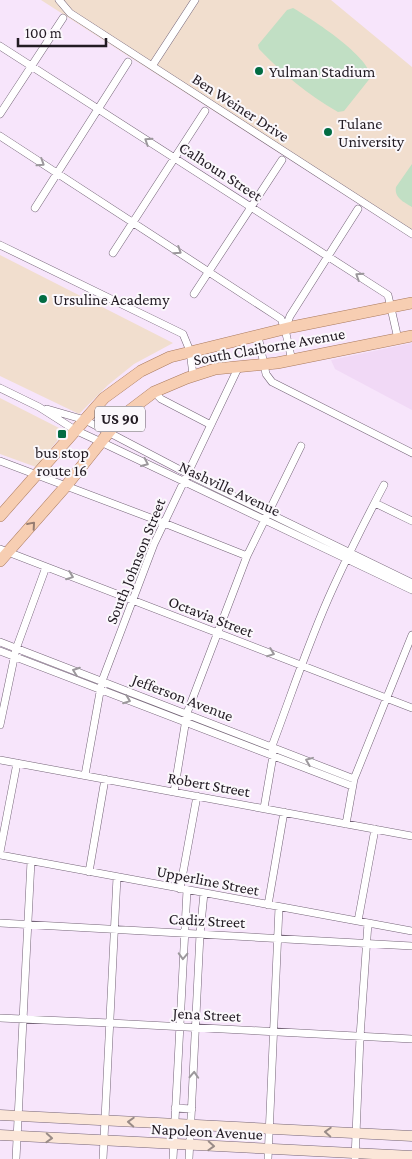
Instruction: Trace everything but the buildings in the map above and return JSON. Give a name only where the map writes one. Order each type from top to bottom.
[{"type":"main road","name":"South Claiborne Avenue","points":[[0,516],[104,398],[141,371],[170,357],[190,351],[286,329],[412,304]]},
{"type":"main road","name":"South Claiborne Avenue","points":[[0,562],[4,551],[66,486],[121,417],[154,392],[193,375],[215,369],[292,361],[412,336]]},
{"type":"main road","name":"Napoleon Avenue","points":[[0,1115],[412,1136]]},
{"type":"main road","name":"Napoleon Avenue","points":[[0,1135],[190,1145],[268,1154],[412,1156]]},
{"type":"street","name":"Ben Weiner Drive","points":[[59,0],[70,13],[412,234]]},
{"type":"street","points":[[152,66],[195,0]]},
{"type":"street","points":[[0,114],[63,18]]},
{"type":"street","name":"Calhoun Street","points":[[0,46],[388,295],[398,339]]},
{"type":"street","points":[[35,208],[128,62]]},
{"type":"street","points":[[113,253],[205,111]]},
{"type":"street","points":[[0,136],[281,319],[286,329],[292,361]]},
{"type":"street","points":[[194,294],[282,160]]},
{"type":"street","points":[[286,329],[290,316],[358,209]]},
{"type":"street","points":[[0,245],[183,334],[190,351],[193,375]]},
{"type":"street","points":[[258,336],[266,374],[272,382],[412,453]]},
{"type":"street","name":"South Johnson Street","points":[[85,776],[102,681],[164,523],[239,366]]},
{"type":"street","name":"Nashville Avenue","points":[[0,388],[39,407],[75,430],[267,517],[412,590]]},
{"type":"street","points":[[154,392],[161,399],[211,425]]},
{"type":"street","name":"Nashville Avenue","points":[[39,407],[85,420],[267,517]]},
{"type":"street","points":[[174,792],[187,714],[247,556],[301,446]]},
{"type":"street","points":[[0,461],[247,556]]},
{"type":"street","points":[[264,808],[273,756],[272,746],[302,665],[333,588],[384,485]]},
{"type":"street","points":[[375,502],[412,521]]},
{"type":"street","name":"Octavia Street","points":[[4,551],[412,708]]},
{"type":"street","name":"Nashville Avenue","points":[[349,557],[412,583]]},
{"type":"street","points":[[0,725],[15,652],[46,567]]},
{"type":"street","points":[[346,824],[353,783],[412,635]]},
{"type":"street","name":"Jefferson Avenue","points":[[0,642],[15,652],[101,690],[273,756],[353,783]]},
{"type":"street","name":"Jefferson Avenue","points":[[0,651],[15,652],[102,681],[272,746],[353,783]]},
{"type":"street","name":"Robert Street","points":[[0,760],[412,836]]},
{"type":"street","points":[[0,854],[17,763]]},
{"type":"street","points":[[89,872],[106,779]]},
{"type":"street","points":[[173,1159],[184,933],[183,889],[197,796]]},
{"type":"street","points":[[268,905],[284,812]]},
{"type":"street","points":[[358,921],[375,829]]},
{"type":"street","name":"Upperline Street","points":[[0,854],[412,931]]},
{"type":"street","points":[[16,1159],[31,861]]},
{"type":"street","points":[[103,1159],[117,877]]},
{"type":"street","points":[[189,1159],[200,934],[204,893]]},
{"type":"street","points":[[268,1154],[279,907]]},
{"type":"street","name":"Cadiz Street","points":[[0,923],[412,946]]},
{"type":"street","points":[[355,1156],[360,1037],[368,923]]},
{"type":"street","name":"Jena Street","points":[[0,1018],[412,1039]]},
{"type":"street","points":[[176,1108],[192,1109]]},
{"type":"shaded area","name":"Tulane University","points":[[41,0],[331,0],[412,67],[412,238]]},
{"type":"shaded area","name":"Ursuline Academy","points":[[0,255],[173,343],[134,364],[108,385],[79,414],[0,376]]},
{"type":"shaded area","points":[[412,343],[412,410],[335,369],[331,360]]},
{"type":"shaded area","points":[[0,398],[65,431],[36,467],[0,454]]},
{"type":"green space","points":[[293,8],[338,39],[361,59],[368,68],[371,77],[344,111],[338,112],[306,91],[259,49],[258,45],[287,10]]},
{"type":"green space","points":[[412,164],[412,207],[400,199],[396,187]]},
{"type":"place","name":"Yulman Stadium","points":[[259,71]]},
{"type":"place","name":"Tulane University","points":[[328,132]]},
{"type":"place","name":"Ursuline Academy","points":[[43,299]]},
{"type":"place","name":"bus stop route 16","points":[[62,434]]}]
